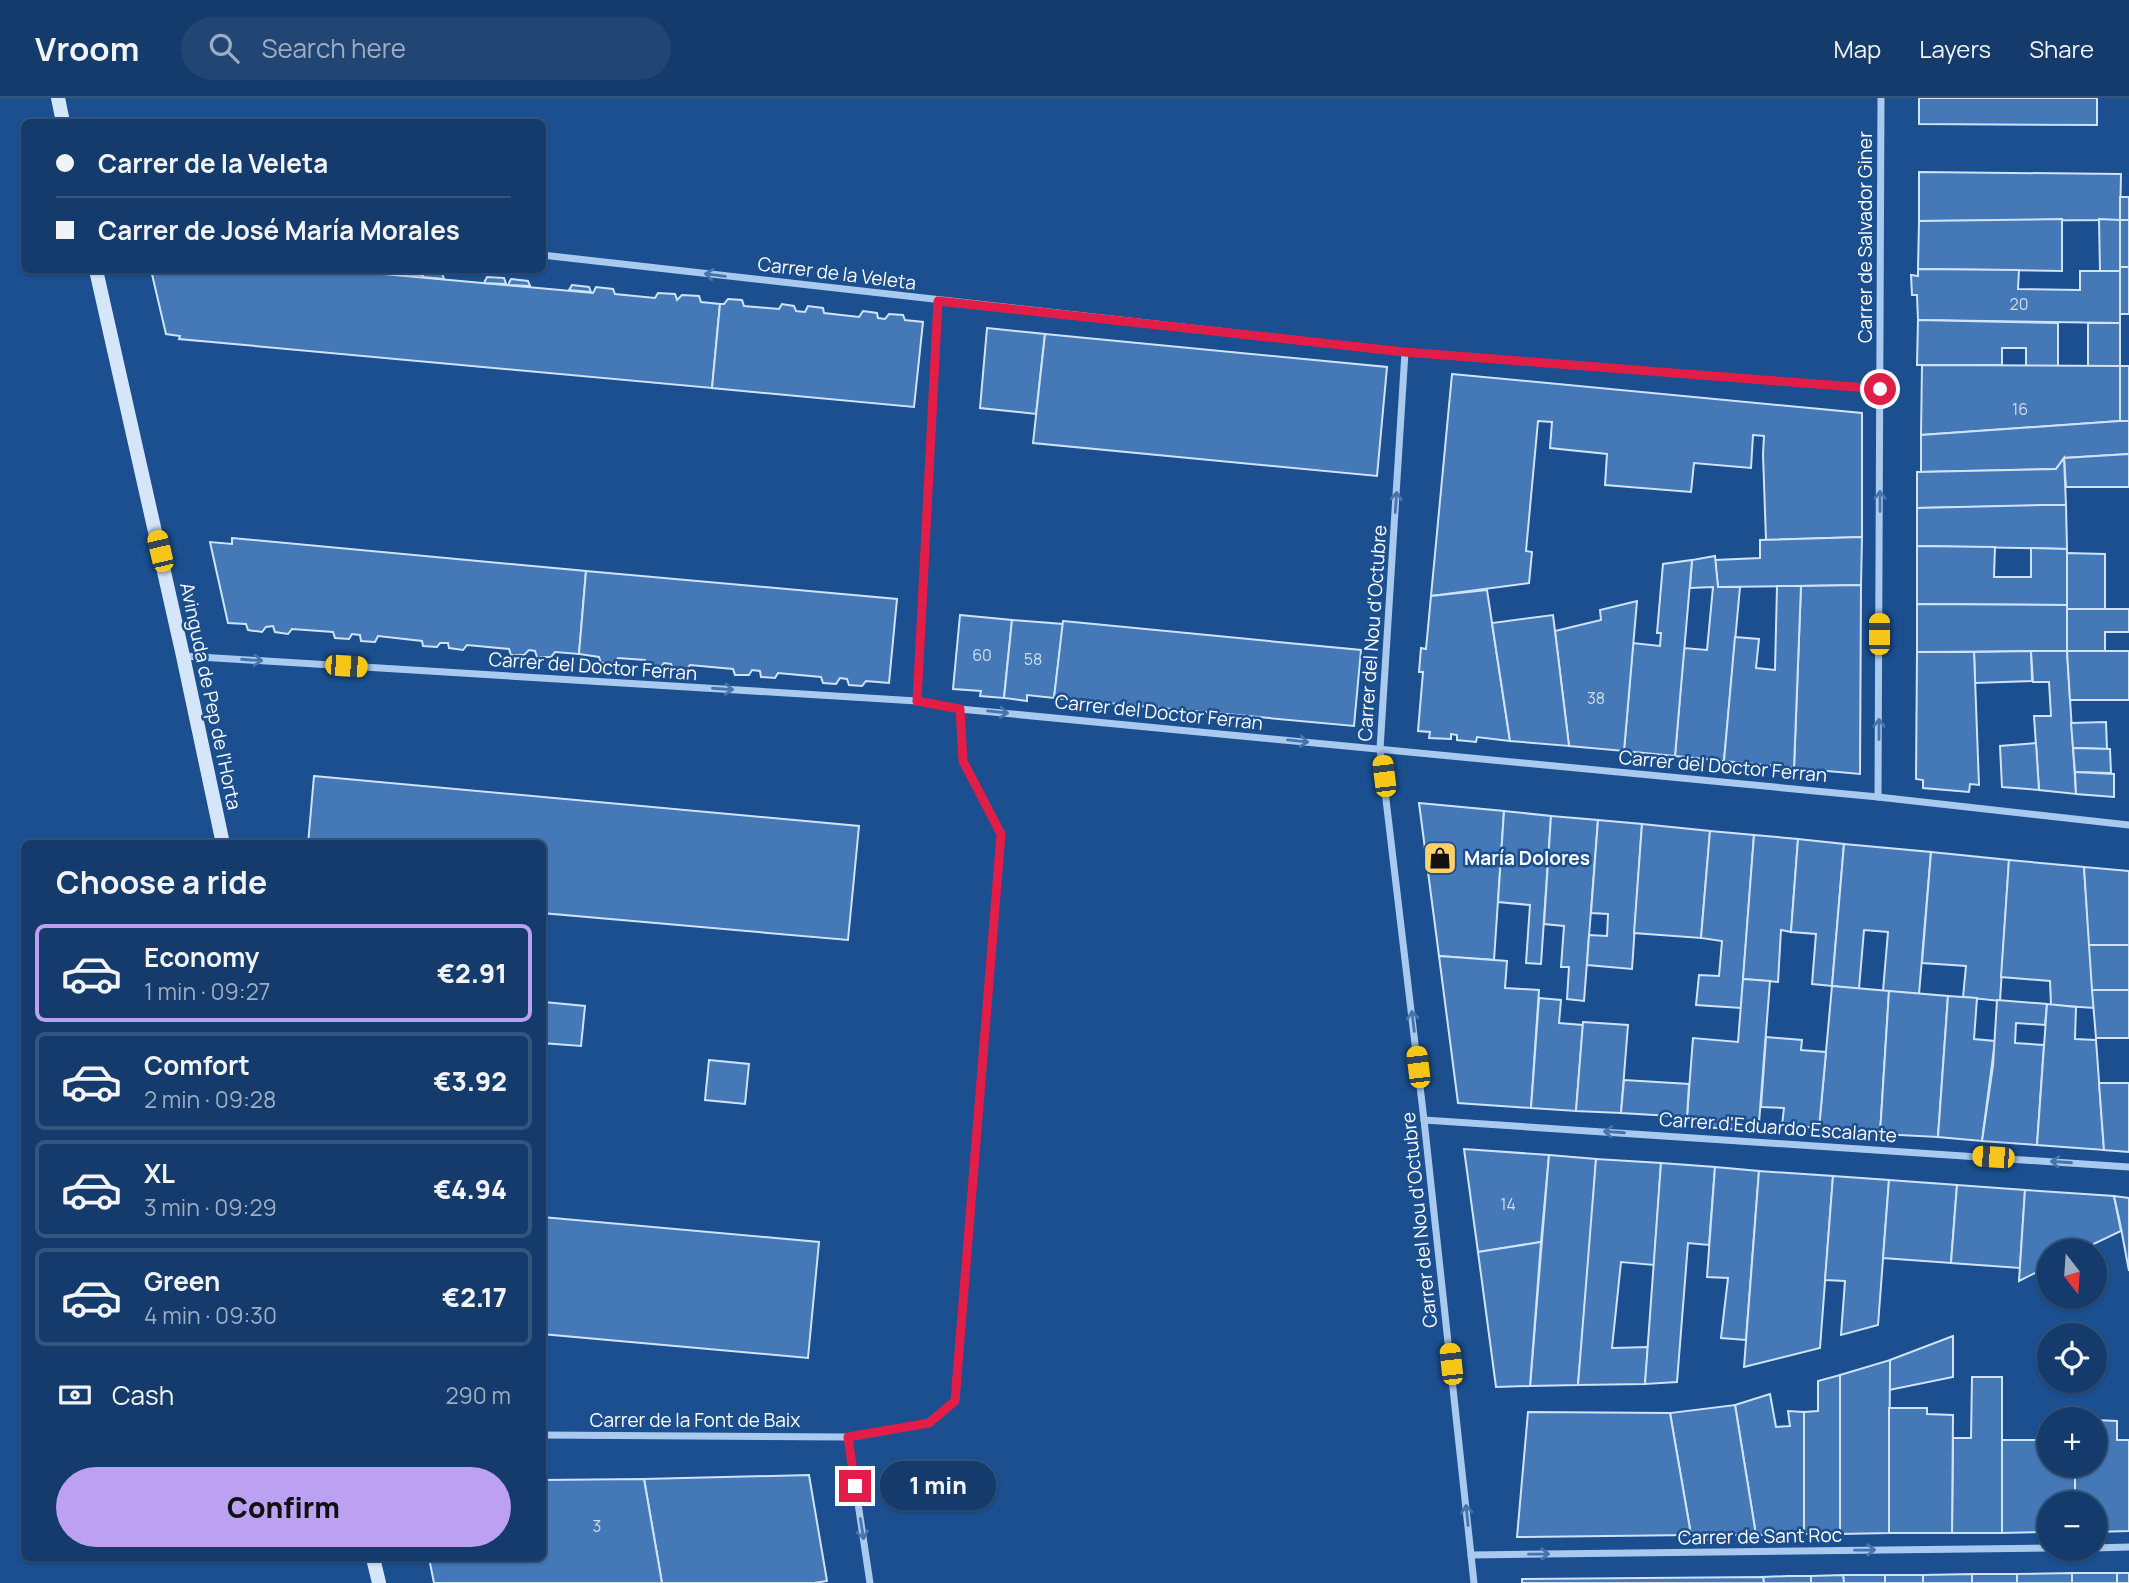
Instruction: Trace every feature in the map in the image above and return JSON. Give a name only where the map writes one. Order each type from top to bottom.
[{"type":"street","points":[[58,98],[62,119]]},
{"type":"street","name":"Carrer de Salvador Giner","points":[[1878,797],[1881,98]]},
{"type":"street","name":"Carrer de la Veleta","points":[[546,256],[1405,352],[1880,389]]},
{"type":"street","name":"Avinguda de Pep de l'Horta","points":[[97,273],[222,840]]},
{"type":"street","points":[[917,701],[938,301]]},
{"type":"street","name":"Carrer del Nou d'Octubre","points":[[1405,352],[1380,749],[1424,1120],[1474,1583]]},
{"type":"street","name":"Carrer del Doctor Ferran","points":[[183,656],[917,701],[960,709],[1878,797],[2129,825]]},
{"type":"street","name":"Carrer de la Font de Baix","points":[[546,1435],[848,1437],[929,1423],[955,1401],[1001,834],[963,761],[960,709]]},
{"type":"street","name":"Carrer d'Eduardo Escalante","points":[[1424,1120],[2129,1167]]},
{"type":"street","points":[[848,1437],[870,1583]]},
{"type":"street","points":[[2107,1548],[2129,1547]]},
{"type":"street","name":"Carrer de Sant Roc","points":[[1471,1555],[2037,1548]]},
{"type":"street","points":[[374,1561],[379,1583]]},
{"type":"building","points":[[1919,98],[2097,98],[2097,125],[1919,124]]},
{"type":"building","points":[[1919,172],[2121,174],[2120,220],[1919,221]]},
{"type":"building","points":[[2120,197],[2129,197],[2129,220],[2120,220]]},
{"type":"building","points":[[2062,219],[2062,271],[1918,269],[1919,221]]},
{"type":"building","points":[[2099,219],[2120,220],[2120,271],[2100,271]]},
{"type":"building","points":[[2120,220],[2129,220],[2129,267],[2120,267]]},
{"type":"building","points":[[2120,267],[2129,267],[2129,314],[2120,314]]},
{"type":"building","points":[[1918,269],[2019,270],[2018,289],[2080,290],[2080,271],[2120,271],[2120,323],[1918,320],[1917,295],[1912,295],[1911,275],[1918,276]]},
{"type":"building","points":[[152,273],[372,273],[593,293],[596,287],[613,289],[615,294],[655,298],[658,293],[675,294],[677,300],[682,295],[699,296],[701,302],[720,304],[712,388],[179,339],[180,336],[166,334]]},
{"type":"building","points":[[420,273],[421,275],[398,274]]},
{"type":"building","points":[[424,273],[442,273],[444,279],[422,277]]},
{"type":"building","points":[[487,277],[504,278],[506,284],[484,283]]},
{"type":"building","points":[[511,279],[528,281],[530,286],[508,285]]},
{"type":"building","points":[[572,285],[589,287],[591,292],[569,290]]},
{"type":"building","points":[[728,299],[742,300],[744,306],[779,309],[782,304],[805,312],[808,306],[823,308],[824,313],[859,317],[863,311],[877,313],[878,318],[885,319],[889,314],[903,315],[905,320],[923,322],[914,407],[712,388],[720,304],[724,304]]},
{"type":"building","points":[[1918,320],[2058,323],[2058,366],[2026,366],[2026,348],[2002,348],[2002,365],[1917,365]]},
{"type":"building","points":[[2088,323],[2120,323],[2120,366],[2088,366]]},
{"type":"building","points":[[987,328],[1045,334],[1036,414],[980,408]]},
{"type":"building","points":[[1045,334],[1387,367],[1377,476],[1033,443]]},
{"type":"building","points":[[1922,365],[2120,366],[2120,421],[1921,435]]},
{"type":"building","points":[[2120,366],[2129,366],[2129,421],[2120,421]]},
{"type":"building","points":[[1452,374],[1862,413],[1862,537],[1766,540],[1764,436],[1753,435],[1751,468],[1694,463],[1691,492],[1605,485],[1607,454],[1550,448],[1552,422],[1538,421],[1526,551],[1532,552],[1529,583],[1431,596]]},
{"type":"building","points":[[2129,421],[2129,454],[2064,458],[2056,469],[1921,472],[1921,435]]},
{"type":"building","points":[[2129,454],[2129,487],[2066,487],[2064,458]]},
{"type":"building","points":[[2064,458],[2066,505],[1917,508],[1917,472],[2056,469]]},
{"type":"building","points":[[2066,505],[2067,549],[1917,546],[1917,508]]},
{"type":"building","points":[[1862,537],[1861,585],[1718,587],[1715,560],[1760,558],[1760,540]]},
{"type":"building","points":[[232,538],[586,571],[579,654],[555,652],[551,657],[537,657],[535,651],[529,650],[524,655],[511,655],[509,649],[467,645],[463,650],[449,648],[448,643],[440,643],[437,647],[423,646],[422,641],[378,636],[375,642],[361,641],[360,635],[352,634],[349,639],[335,638],[333,632],[292,629],[288,634],[275,632],[273,626],[266,627],[262,632],[248,630],[246,624],[228,623],[210,542],[232,544]]},
{"type":"building","points":[[1917,546],[1995,547],[1994,577],[2031,577],[2031,548],[2067,549],[2067,605],[1917,604]]},
{"type":"building","points":[[2067,553],[2105,554],[2105,609],[2067,609]]},
{"type":"building","points":[[1715,556],[1718,587],[1740,587],[1724,761],[1675,756],[1684,648],[1707,650],[1713,587],[1690,588],[1692,560]]},
{"type":"building","points":[[1692,560],[1675,756],[1624,751],[1633,643],[1660,646],[1661,633],[1657,633],[1663,564]]},
{"type":"building","points":[[586,571],[897,599],[889,683],[866,681],[862,686],[849,685],[847,679],[840,678],[836,684],[823,683],[821,677],[778,673],[775,678],[761,677],[760,671],[752,670],[749,675],[735,675],[733,669],[690,665],[686,670],[673,669],[671,664],[664,663],[660,668],[647,666],[645,660],[618,658],[615,663],[601,663],[599,657],[579,654]]},
{"type":"building","points":[[1861,585],[1860,774],[1794,768],[1801,586]]},
{"type":"building","points":[[1777,586],[1801,586],[1794,768],[1724,761],[1735,637],[1759,639],[1756,668],[1775,670]]},
{"type":"building","points":[[1487,590],[1510,741],[1477,737],[1476,742],[1457,740],[1457,735],[1451,734],[1451,739],[1429,738],[1430,732],[1418,731],[1423,672],[1419,672],[1421,648],[1426,649],[1431,596]]},
{"type":"building","points":[[1637,601],[1624,751],[1569,746],[1555,631],[1601,620],[1600,610]]},
{"type":"building","points":[[1917,604],[2067,605],[2067,651],[1917,652]]},
{"type":"building","points":[[2067,609],[2129,609],[2129,632],[2105,632],[2105,651],[2067,651]]},
{"type":"building","points":[[960,615],[1012,620],[1004,698],[980,696],[981,691],[953,689]]},
{"type":"building","points":[[1553,615],[1569,746],[1510,741],[1492,623]]},
{"type":"building","points":[[1012,620],[1063,624],[1054,698],[1027,695],[1027,701],[1004,698]]},
{"type":"building","points":[[1063,621],[1361,650],[1354,726],[1054,698]]},
{"type":"building","points":[[2031,651],[2032,681],[1975,683],[1974,652]]},
{"type":"building","points":[[2031,651],[2067,651],[2076,794],[2039,790],[2034,716],[2051,716],[2049,682],[2033,682]]},
{"type":"building","points":[[2067,651],[2129,651],[2129,700],[2070,700]]},
{"type":"building","points":[[1917,652],[1974,652],[1979,785],[1970,784],[1969,792],[1923,788],[1923,780],[1916,779]]},
{"type":"building","points":[[2106,722],[2107,749],[2073,748],[2071,723]]},
{"type":"building","points":[[2036,743],[2039,790],[2002,787],[2000,746]]},
{"type":"building","points":[[2073,748],[2110,749],[2111,773],[2075,772]]},
{"type":"building","points":[[2075,772],[2114,774],[2114,797],[2076,794]]},
{"type":"building","points":[[314,776],[859,826],[848,940],[546,913],[546,840],[308,840]]},
{"type":"building","points":[[1419,803],[1504,811],[1494,960],[1439,956]]},
{"type":"building","points":[[1504,811],[1551,816],[1541,964],[1526,963],[1530,905],[1498,902]]},
{"type":"building","points":[[1551,816],[1598,820],[1584,1001],[1567,999],[1569,967],[1561,967],[1564,926],[1544,924]]},
{"type":"building","points":[[1598,820],[1642,824],[1632,969],[1587,965],[1589,935],[1607,936],[1608,914],[1591,913]]},
{"type":"building","points":[[1642,824],[1710,831],[1701,938],[1634,933]]},
{"type":"building","points":[[1710,831],[1754,835],[1741,1008],[1696,1005],[1699,975],[1719,976],[1722,941],[1701,938]]},
{"type":"building","points":[[1754,835],[1798,839],[1791,932],[1781,930],[1778,982],[1743,979]]},
{"type":"building","points":[[1798,839],[1844,844],[1832,986],[1812,984],[1816,934],[1791,932]]},
{"type":"building","points":[[1844,844],[1931,852],[1919,994],[1883,991],[1888,932],[1864,930],[1859,989],[1832,986]]},
{"type":"building","points":[[1931,852],[2009,860],[2000,1001],[1963,997],[1966,966],[1922,963]]},
{"type":"building","points":[[2009,860],[2084,867],[2094,1008],[2051,1005],[2050,981],[2001,977]]},
{"type":"building","points":[[2084,867],[2129,871],[2129,945],[2089,945]]},
{"type":"building","points":[[2089,945],[2129,945],[2129,990],[2092,990]]},
{"type":"building","points":[[1439,956],[1507,961],[1505,988],[1539,990],[1531,1108],[1458,1103]]},
{"type":"building","points":[[1743,979],[1770,981],[1759,1123],[1755,1122],[1754,1131],[1691,1126],[1692,1117],[1687,1117],[1693,1038],[1738,1042]]},
{"type":"building","points":[[1832,986],[1889,991],[1880,1134],[1819,1128]]},
{"type":"building","points":[[2092,990],[2129,990],[2129,1038],[2096,1038]]},
{"type":"building","points":[[1889,991],[1948,996],[1938,1137],[1880,1134]]},
{"type":"building","points":[[1948,996],[1977,998],[1974,1039],[1995,1041],[1982,1141],[1938,1137]]},
{"type":"building","points":[[1539,998],[1561,1000],[1559,1023],[1583,1025],[1576,1111],[1531,1108]]},
{"type":"building","points":[[1997,1000],[2047,1004],[2045,1025],[2016,1023],[2015,1043],[2044,1045],[2037,1145],[1982,1141],[1993,1066]]},
{"type":"building","points":[[546,1002],[585,1006],[581,1046],[546,1043]]},
{"type":"building","points":[[2047,1004],[2076,1007],[2075,1039],[2096,1040],[2104,1150],[2037,1145]]},
{"type":"building","points":[[1583,1022],[1628,1025],[1621,1113],[1576,1111]]},
{"type":"building","points":[[1766,1037],[1802,1040],[1801,1050],[1826,1052],[1819,1128],[1782,1125],[1784,1108],[1761,1107]]},
{"type":"building","points":[[709,1060],[749,1064],[745,1104],[705,1100]]},
{"type":"building","points":[[1624,1080],[1689,1084],[1687,1117],[1621,1113]]},
{"type":"building","points":[[2099,1083],[2129,1083],[2129,1152],[2104,1150]]},
{"type":"building","points":[[1464,1149],[1549,1155],[1541,1242],[1478,1252]]},
{"type":"building","points":[[1549,1155],[1596,1159],[1578,1385],[1530,1386]]},
{"type":"building","points":[[1596,1159],[1661,1163],[1654,1265],[1621,1262],[1612,1348],[1648,1347],[1645,1384],[1578,1385]]},
{"type":"building","points":[[1661,1163],[1715,1167],[1709,1245],[1688,1243],[1677,1382],[1645,1384]]},
{"type":"building","points":[[1715,1167],[1759,1171],[1746,1340],[1721,1338],[1728,1278],[1707,1277]]},
{"type":"building","points":[[1759,1171],[1833,1176],[1820,1348],[1744,1367]]},
{"type":"building","points":[[1833,1176],[1889,1180],[1878,1325],[1841,1335],[1845,1281],[1825,1280]]},
{"type":"building","points":[[1889,1180],[1957,1185],[1951,1263],[1883,1258]]},
{"type":"building","points":[[1957,1185],[2025,1190],[2020,1268],[1951,1263]]},
{"type":"building","points":[[2025,1190],[2114,1196],[2121,1231],[2104,1239],[2037,1239],[2037,1272],[2019,1281]]},
{"type":"building","points":[[2114,1196],[2129,1198],[2129,1271],[2120,1223]]},
{"type":"building","points":[[546,1217],[819,1242],[808,1358],[546,1334]]},
{"type":"building","points":[[1541,1242],[1530,1386],[1496,1387],[1478,1252]]},
{"type":"building","points":[[1953,1336],[1953,1377],[1889,1390],[1890,1360]]},
{"type":"building","points":[[1890,1360],[1889,1533],[1840,1534],[1840,1375]]},
{"type":"building","points":[[1840,1375],[1840,1534],[1804,1534],[1804,1412],[1818,1411],[1818,1381]]},
{"type":"building","points":[[1972,1377],[2002,1377],[2002,1533],[1952,1533],[1953,1438],[1971,1438]]},
{"type":"building","points":[[1770,1394],[1776,1427],[1790,1426],[1788,1411],[1804,1412],[1804,1534],[1756,1535],[1735,1405]]},
{"type":"building","points":[[1735,1405],[1756,1535],[1723,1535],[1723,1540],[1696,1540],[1696,1535],[1691,1535],[1670,1413]]},
{"type":"building","points":[[1889,1408],[1927,1408],[1927,1414],[1953,1415],[1952,1533],[1889,1533]]},
{"type":"building","points":[[1528,1412],[1670,1413],[1691,1535],[1517,1537]]},
{"type":"building","points":[[2107,1421],[2117,1421],[2117,1440],[2129,1440],[2129,1531],[2107,1532],[2107,1491],[2075,1491],[2075,1477],[2107,1477]]},
{"type":"building","points":[[2002,1440],[2037,1440],[2037,1477],[2075,1477],[2075,1491],[2037,1491],[2037,1532],[2002,1533]]},
{"type":"building","points":[[809,1475],[827,1581],[662,1583],[644,1479]]},
{"type":"building","points":[[644,1479],[662,1583],[434,1583],[430,1561],[546,1561],[546,1480]]},
{"type":"building","points":[[2072,1573],[2117,1573],[2117,1583],[2072,1583]]},
{"type":"building","points":[[2072,1573],[2072,1583],[2017,1583],[2017,1574]]},
{"type":"building","points":[[2117,1573],[2129,1573],[2129,1583],[2117,1583]]},
{"type":"building","points":[[1972,1574],[1972,1583],[1923,1583],[1923,1575]]},
{"type":"building","points":[[1972,1574],[2017,1574],[2017,1583],[1972,1583]]},
{"type":"building","points":[[1843,1575],[1885,1575],[1885,1583],[1844,1583]]},
{"type":"building","points":[[1843,1575],[1844,1583],[1811,1583],[1811,1576]]},
{"type":"building","points":[[1885,1575],[1923,1575],[1923,1583],[1885,1583]]},
{"type":"building","points":[[1811,1576],[1811,1583],[1764,1583],[1763,1577]]},
{"type":"building","points":[[1763,1577],[1764,1583],[1522,1583],[1522,1579]]},
{"type":"place","name":"María Dolores","points":[[1440,858]]},
{"type":"route","points":[[855,1486],[848,1437],[929,1423],[955,1401],[1001,834],[963,761],[960,709],[917,701],[938,301],[1405,352],[1880,389]]}]
